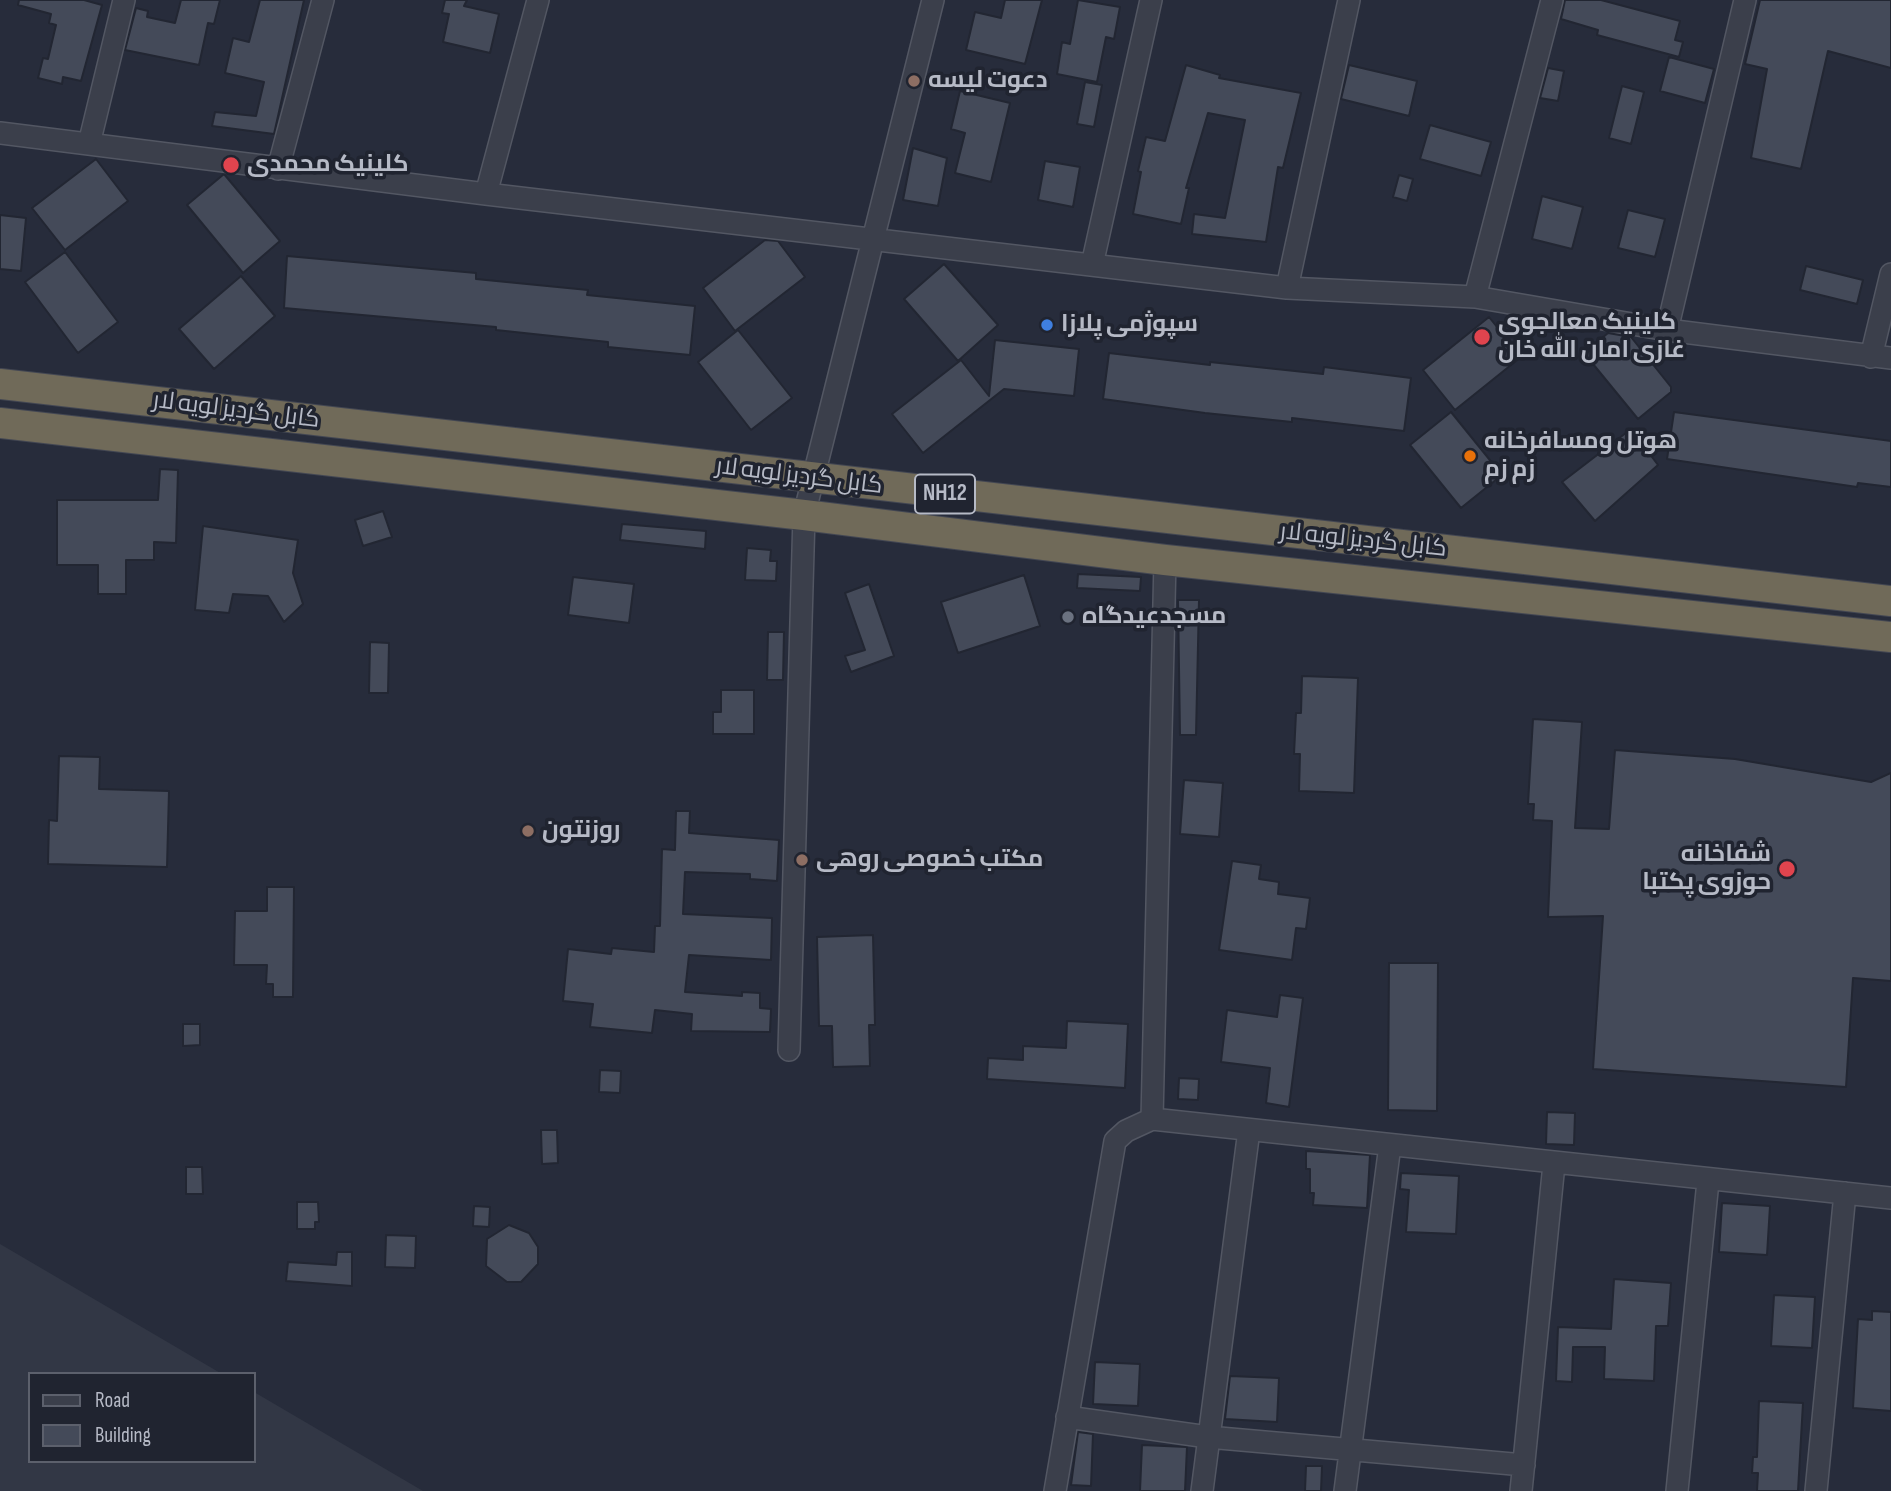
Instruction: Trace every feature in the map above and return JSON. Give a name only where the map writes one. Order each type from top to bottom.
[{"type":"highway","name":"کابل گردیز لویه لار","points":[[0,384],[1891,601]]},
{"type":"highway","name":"کابل گردیز لویه لار","points":[[0,423],[804,515],[1165,560],[1891,637]]},
{"type":"street","points":[[89,144],[124,0]]},
{"type":"street","points":[[278,169],[323,0]]},
{"type":"street","points":[[486,194],[538,0]]},
{"type":"street","points":[[789,1050],[804,515],[933,0]]},
{"type":"street","points":[[1092,265],[1150,0]]},
{"type":"street","points":[[1287,288],[1349,0]]},
{"type":"street","points":[[1475,297],[1552,0]]},
{"type":"street","points":[[1667,330],[1745,0]]},
{"type":"street","points":[[0,133],[278,169],[1287,288],[1475,297],[1667,330],[1881,357],[1891,274]]},
{"type":"street","points":[[1152,1119],[1165,560]]},
{"type":"street","points":[[1055,1491],[1115,1142],[1126,1131],[1152,1119],[1708,1181],[1891,1198]]},
{"type":"street","points":[[1202,1491],[1249,1130]]},
{"type":"street","points":[[1345,1491],[1390,1145]]},
{"type":"street","points":[[1521,1491],[1554,1164]]},
{"type":"street","points":[[1677,1491],[1708,1181]]},
{"type":"street","points":[[1816,1491],[1845,1193]]},
{"type":"street","points":[[1067,1417],[1208,1437],[1524,1465]]},
{"type":"shaded area","points":[[0,1244],[219,1372],[28,1372],[28,1463],[256,1463],[256,1393],[423,1491],[0,1491]]},
{"type":"building","points":[[19,0],[84,0],[102,5],[81,81],[63,77],[62,84],[38,78],[43,58],[48,59],[56,25],[49,23],[51,14],[18,5]]},
{"type":"building","points":[[181,0],[220,0],[214,24],[208,23],[199,65],[125,50],[136,8],[148,11],[147,17],[175,23]]},
{"type":"building","points":[[260,0],[304,0],[274,134],[212,126],[215,112],[256,116],[264,82],[225,73],[233,38],[249,42]]},
{"type":"building","points":[[445,0],[467,0],[464,6],[499,14],[490,53],[443,42],[449,14],[442,13]]},
{"type":"building","points":[[1005,0],[1042,0],[1025,64],[966,50],[975,12],[1001,18]]},
{"type":"building","points":[[1078,0],[1120,7],[1114,39],[1106,37],[1097,82],[1057,74],[1062,42],[1070,44]]},
{"type":"building","points":[[1565,0],[1601,0],[1680,21],[1675,40],[1683,42],[1679,57],[1597,35],[1598,30],[1561,19]]},
{"type":"building","points":[[1760,0],[1891,0],[1891,68],[1828,51],[1801,169],[1751,158],[1767,69],[1745,64]]},
{"type":"building","points":[[1669,57],[1714,69],[1705,103],[1660,91]]},
{"type":"building","points":[[1186,65],[1220,75],[1219,78],[1301,93],[1283,168],[1278,167],[1266,242],[1192,234],[1194,214],[1225,218],[1245,120],[1208,113],[1186,188],[1189,188],[1181,224],[1133,214],[1141,172],[1138,171],[1146,137],[1165,141]]},
{"type":"building","points":[[1349,65],[1417,81],[1409,116],[1341,99]]},
{"type":"building","points":[[1548,68],[1564,71],[1558,101],[1540,98]]},
{"type":"building","points":[[1085,82],[1102,85],[1094,127],[1077,124]]},
{"type":"building","points":[[1622,86],[1644,92],[1631,144],[1609,138]]},
{"type":"building","points":[[960,91],[1010,103],[991,182],[955,173],[965,133],[951,129]]},
{"type":"building","points":[[1430,125],[1491,142],[1481,176],[1420,159]]},
{"type":"building","points":[[913,148],[947,158],[938,206],[903,200]]},
{"type":"building","points":[[96,159],[128,201],[65,250],[32,208]]},
{"type":"building","points":[[1045,161],[1080,167],[1073,207],[1038,200]]},
{"type":"building","points":[[224,174],[280,241],[243,273],[187,205]]},
{"type":"building","points":[[1399,175],[1413,179],[1407,201],[1393,197]]},
{"type":"building","points":[[1542,196],[1583,207],[1572,249],[1532,239]]},
{"type":"building","points":[[1628,210],[1665,219],[1655,257],[1618,248]]},
{"type":"building","points":[[0,215],[26,218],[21,271],[0,269]]},
{"type":"building","points":[[765,240],[778,241],[805,277],[735,331],[703,288]]},
{"type":"building","points":[[65,252],[118,322],[78,353],[25,282]]},
{"type":"building","points":[[287,256],[476,273],[476,279],[588,290],[587,295],[695,306],[690,355],[608,347],[608,342],[496,330],[496,327],[284,308]]},
{"type":"building","points":[[944,264],[998,325],[958,361],[904,299]]},
{"type":"building","points":[[1806,266],[1863,280],[1857,304],[1800,290]]},
{"type":"building","points":[[241,276],[275,316],[214,369],[179,329]]},
{"type":"building","points":[[1489,317],[1521,357],[1455,410],[1423,370]]},
{"type":"building","points":[[738,330],[792,398],[751,430],[698,362]]},
{"type":"building","points":[[1608,333],[1631,337],[1671,387],[1671,392],[1638,419],[1584,353]]},
{"type":"building","points":[[995,340],[1079,349],[1074,396],[1004,389],[923,453],[892,414],[961,360],[989,396]]},
{"type":"building","points":[[1109,353],[1323,374],[1324,367],[1411,378],[1404,431],[1292,418],[1292,422],[1205,413],[1103,399]]},
{"type":"building","points":[[1451,412],[1502,475],[1461,508],[1410,445]]},
{"type":"building","points":[[1674,412],[1891,441],[1891,487],[1858,483],[1857,487],[1667,459]]},
{"type":"building","points":[[1631,429],[1658,465],[1595,521],[1562,482]]},
{"type":"building","points":[[160,469],[178,470],[176,543],[154,542],[154,560],[126,560],[126,594],[98,594],[98,565],[57,565],[57,500],[158,500]]},
{"type":"building","points":[[383,511],[392,537],[363,546],[355,520]]},
{"type":"building","points":[[622,524],[706,531],[705,549],[620,540]]},
{"type":"building","points":[[203,526],[298,540],[293,573],[303,604],[284,622],[268,596],[233,594],[229,613],[195,610]]},
{"type":"building","points":[[747,548],[771,550],[770,561],[777,561],[776,581],[745,580]]},
{"type":"building","points":[[1078,574],[1141,577],[1140,591],[1077,588]]},
{"type":"building","points":[[1024,575],[1040,626],[958,653],[941,602]]},
{"type":"building","points":[[573,577],[634,584],[629,623],[568,615]]},
{"type":"building","points":[[869,584],[894,656],[851,672],[845,656],[865,650],[845,593]]},
{"type":"building","points":[[1178,600],[1199,600],[1196,735],[1180,735]]},
{"type":"building","points":[[768,632],[784,632],[783,680],[767,680]]},
{"type":"building","points":[[370,642],[389,643],[388,693],[369,693]]},
{"type":"building","points":[[1302,676],[1358,678],[1354,793],[1299,791],[1300,754],[1294,754],[1296,713],[1301,713]]},
{"type":"building","points":[[721,690],[754,690],[754,734],[713,734],[713,712],[721,712]]},
{"type":"building","points":[[1533,719],[1582,722],[1575,828],[1609,829],[1615,750],[1735,759],[1871,782],[1891,773],[1891,981],[1853,978],[1846,1087],[1593,1069],[1603,916],[1548,917],[1552,821],[1533,820],[1534,804],[1528,804]]},
{"type":"building","points":[[59,756],[100,757],[99,789],[169,791],[167,867],[48,864],[49,820],[57,821]]},
{"type":"building","points":[[1184,780],[1223,783],[1219,837],[1180,834]]},
{"type":"building","points":[[676,811],[690,811],[689,833],[779,840],[777,881],[750,879],[750,874],[685,872],[683,914],[772,918],[771,960],[689,955],[685,992],[742,996],[742,992],[760,993],[760,1008],[771,1009],[770,1032],[691,1031],[692,1014],[655,1010],[652,1033],[590,1027],[593,1004],[563,1001],[568,949],[611,954],[612,948],[654,952],[655,926],[660,926],[662,849],[675,850]]},
{"type":"building","points":[[1232,861],[1261,865],[1259,879],[1279,882],[1278,894],[1310,898],[1306,929],[1296,928],[1292,960],[1219,950]]},
{"type":"building","points":[[267,887],[294,887],[293,997],[273,997],[273,984],[266,984],[267,965],[234,965],[235,911],[267,911]]},
{"type":"building","points":[[873,935],[875,1025],[869,1025],[870,1066],[833,1067],[832,1026],[819,1026],[817,937]]},
{"type":"building","points":[[1389,963],[1438,963],[1437,1111],[1388,1110]]},
{"type":"building","points":[[1280,995],[1303,998],[1289,1107],[1266,1103],[1270,1068],[1221,1062],[1227,1010],[1277,1017]]},
{"type":"building","points":[[1067,1021],[1128,1024],[1125,1088],[987,1079],[988,1058],[1023,1060],[1023,1046],[1066,1048]]},
{"type":"building","points":[[183,1024],[200,1024],[200,1045],[183,1046]]},
{"type":"building","points":[[600,1070],[621,1071],[620,1093],[599,1092]]},
{"type":"building","points":[[1179,1078],[1199,1079],[1198,1100],[1178,1099]]},
{"type":"building","points":[[1547,1112],[1575,1113],[1574,1145],[1546,1144]]},
{"type":"building","points":[[541,1130],[557,1130],[558,1163],[542,1164]]},
{"type":"building","points":[[1306,1151],[1370,1155],[1367,1208],[1313,1205],[1314,1193],[1310,1193],[1310,1169],[1306,1169]]},
{"type":"building","points":[[186,1167],[202,1167],[203,1194],[186,1194]]},
{"type":"building","points":[[1401,1173],[1459,1176],[1456,1234],[1406,1232],[1409,1190],[1400,1189]]},
{"type":"building","points":[[297,1202],[318,1202],[319,1222],[315,1222],[315,1229],[297,1229]]},
{"type":"building","points":[[1722,1203],[1770,1206],[1767,1255],[1719,1252]]},
{"type":"building","points":[[474,1206],[490,1207],[489,1227],[473,1226]]},
{"type":"building","points":[[509,1225],[529,1233],[538,1247],[538,1264],[521,1282],[507,1282],[486,1266],[487,1239]]},
{"type":"building","points":[[386,1235],[416,1236],[415,1268],[385,1267]]},
{"type":"building","points":[[337,1252],[352,1252],[352,1286],[286,1281],[288,1262],[336,1265]]},
{"type":"building","points":[[1614,1279],[1671,1283],[1668,1326],[1656,1326],[1654,1381],[1604,1379],[1605,1347],[1573,1347],[1572,1382],[1556,1381],[1558,1327],[1611,1329]]},
{"type":"building","points":[[1774,1295],[1815,1297],[1812,1348],[1771,1346]]},
{"type":"building","points":[[1872,1311],[1891,1312],[1891,1411],[1853,1408],[1858,1319],[1872,1320]]},
{"type":"building","points":[[1095,1362],[1140,1364],[1138,1406],[1093,1404]]},
{"type":"building","points":[[1230,1376],[1279,1378],[1277,1422],[1225,1419]]},
{"type":"building","points":[[1759,1401],[1803,1403],[1798,1491],[1757,1491],[1758,1473],[1752,1473],[1753,1457],[1757,1457]]},
{"type":"building","points":[[1078,1432],[1093,1434],[1091,1486],[1071,1485]]},
{"type":"building","points":[[1142,1445],[1187,1447],[1185,1491],[1140,1491]]},
{"type":"building","points":[[1306,1466],[1322,1466],[1321,1491],[1305,1491]]},
{"type":"place","name":"دعوت لیسه","points":[[914,81]]},
{"type":"place","name":"کلینیک محمدی","points":[[231,165]]},
{"type":"place","name":"سپوژمی پلازا","points":[[1047,325]]},
{"type":"place","name":"کلینیک معالجوی غازی امان الله خان","points":[[1482,337]]},
{"type":"place","name":"هوتل ومسافرخانه زم زم","points":[[1470,456]]},
{"type":"place","name":"مسجدعیدگاه","points":[[1068,617]]},
{"type":"place","name":"روزنتون","points":[[528,831]]},
{"type":"place","name":"مکتب خصوصی روهی","points":[[802,860]]},
{"type":"place","name":"شفاخانه حوزوی پکتبا","points":[[1787,869]]}]
